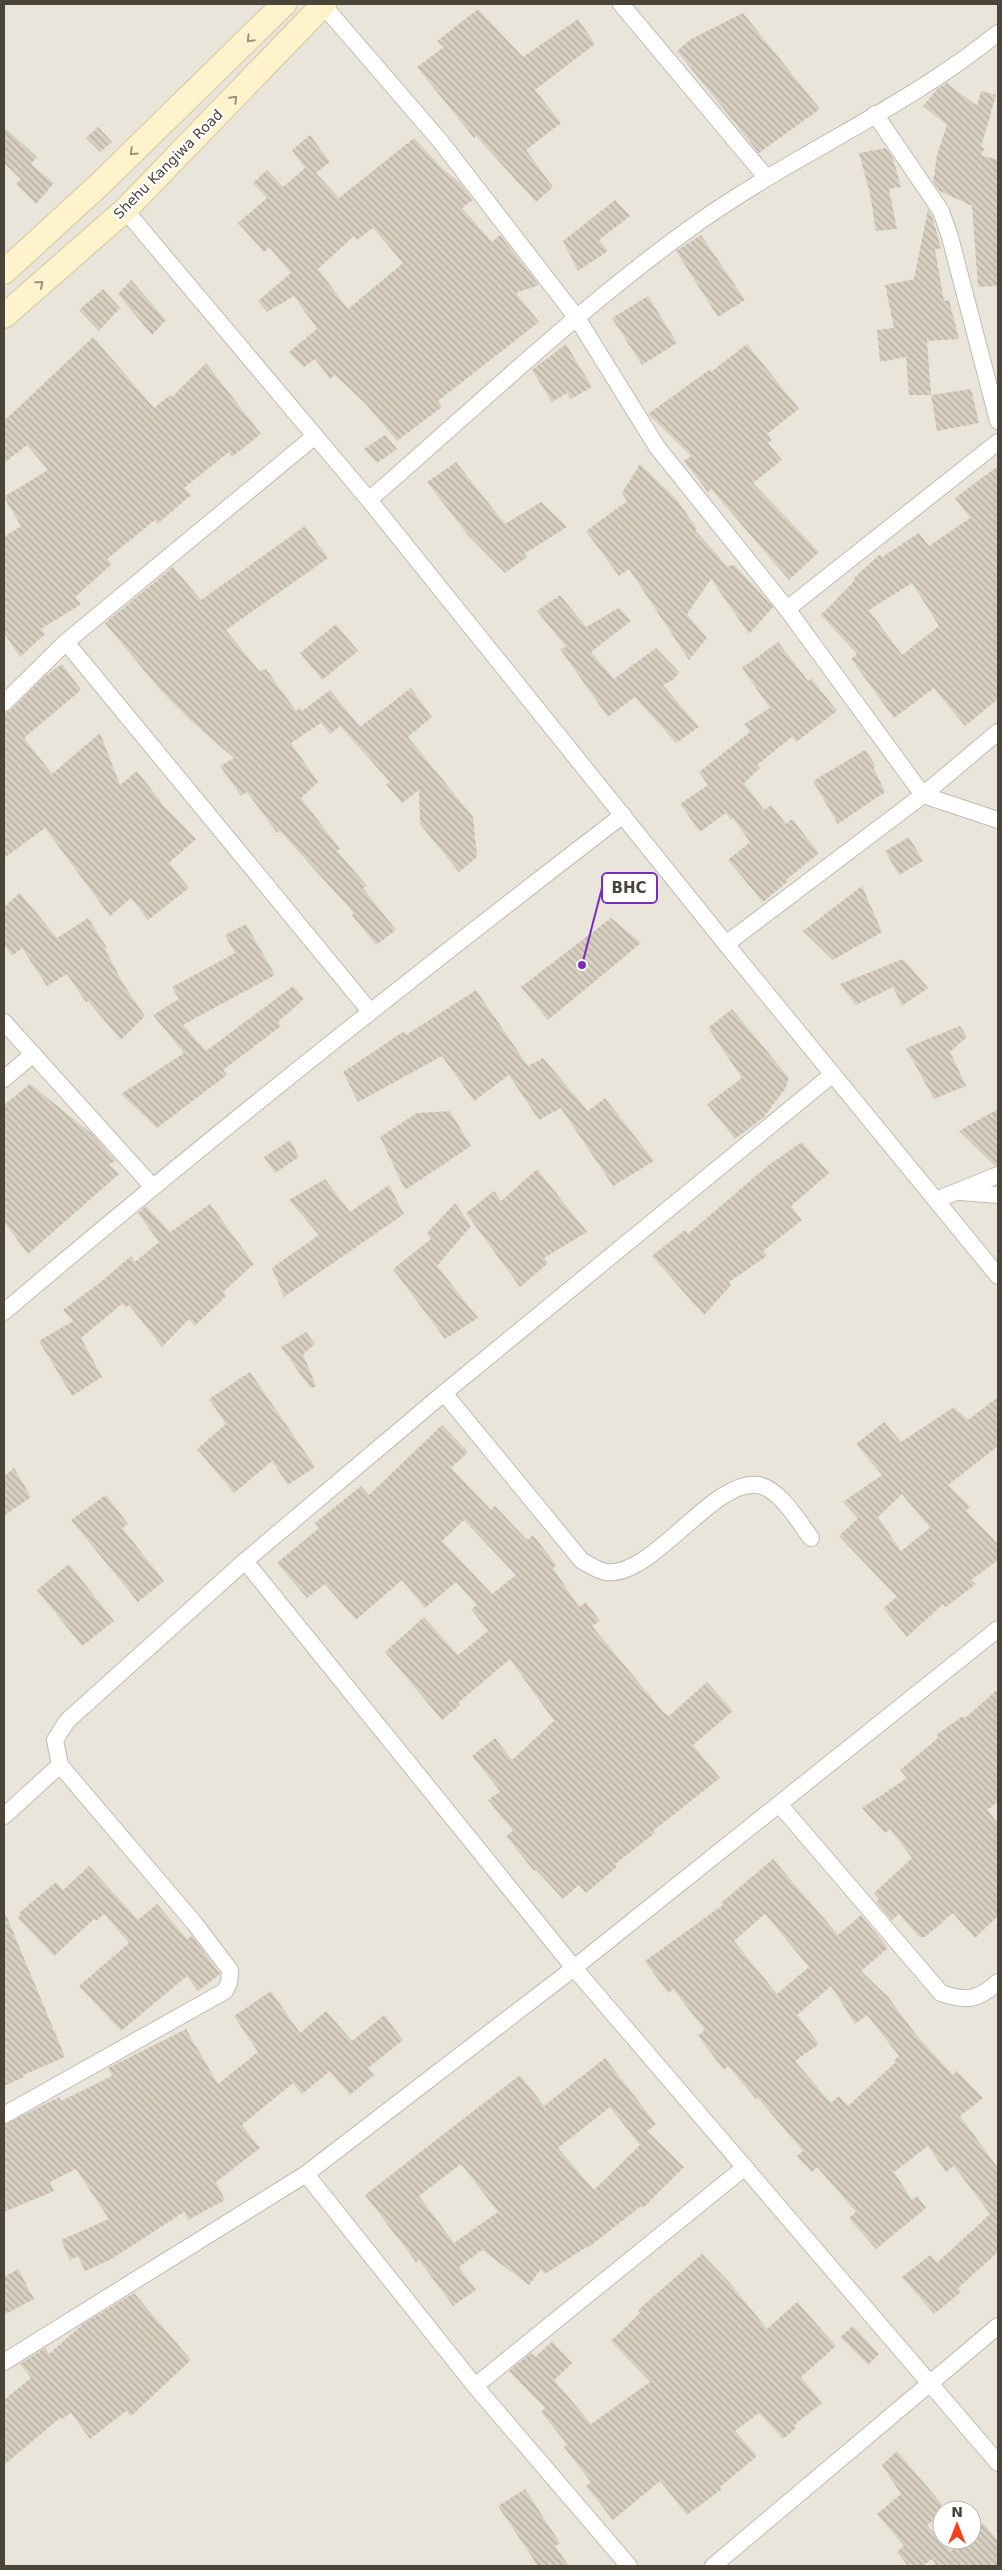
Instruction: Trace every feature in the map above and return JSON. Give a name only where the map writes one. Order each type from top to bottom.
[{"type":"main road","points":[[4,272],[100,184],[284,4]]},
{"type":"main road","name":"Shehu Kangiwa Road","points":[[4,316],[124,210],[323,5]]},
{"type":"street","points":[[621,4],[766,177]]},
{"type":"street","points":[[323,5],[441,142],[577,318],[658,447],[788,609],[923,795],[998,820]]},
{"type":"street","points":[[369,500],[577,318],[685,232],[766,177],[923,87],[998,33]]},
{"type":"street","points":[[875,114],[941,211],[950,237],[998,421]]},
{"type":"street","points":[[124,210],[369,500],[726,944],[998,1276]]},
{"type":"street","points":[[4,703],[66,642],[315,436]]},
{"type":"street","points":[[788,609],[998,442]]},
{"type":"street","points":[[66,642],[370,1010]]},
{"type":"street","points":[[726,944],[923,795],[998,732]]},
{"type":"street","points":[[4,1312],[152,1186],[370,1010],[623,815]]},
{"type":"street","points":[[4,1022],[152,1186]]},
{"type":"street","points":[[4,1079],[33,1054]]},
{"type":"street","points":[[4,2115],[225,1991],[229,1983],[230,1970],[196,1924],[60,1765],[55,1740],[67,1721],[245,1562],[444,1393],[833,1074]]},
{"type":"street","points":[[936,1200],[998,1175]]},
{"type":"street","points":[[958,1192],[998,1194]]},
{"type":"street","points":[[444,1393],[582,1561],[606,1572],[634,1566],[734,1488],[758,1485],[781,1498],[811,1538]]},
{"type":"street","points":[[245,1562],[574,1968],[998,2462]]},
{"type":"street","points":[[4,2362],[306,2174],[574,1968],[998,1629]]},
{"type":"street","points":[[4,1816],[60,1765]]},
{"type":"street","points":[[779,1804],[941,1993],[960,2000],[983,1996],[998,1982]]},
{"type":"street","points":[[475,2386],[746,2167]]},
{"type":"street","points":[[306,2174],[475,2386],[628,2566]]},
{"type":"street","points":[[713,2566],[998,2326]]},
{"type":"shaded area","points":[[4,4],[998,4],[998,2566],[4,2566]]},
{"type":"building","points":[[478,9],[523,57],[578,19],[595,44],[535,90],[561,123],[526,150],[553,187],[536,202],[476,136],[474,138],[417,67],[444,47],[437,41]]},
{"type":"building","points":[[743,13],[820,109],[759,153],[677,51],[691,39]]},
{"type":"building","points":[[947,83],[977,106],[981,91],[996,95],[981,147],[985,148],[981,155],[998,160],[998,286],[978,287],[972,206],[940,191],[933,182],[937,155],[947,125],[923,106],[937,89]]},
{"type":"building","points":[[4,127],[37,157],[31,164],[54,183],[36,204],[16,184],[21,179],[4,163]]},
{"type":"building","points":[[98,127],[112,142],[100,152],[86,138]]},
{"type":"building","points":[[310,135],[330,162],[316,173],[339,198],[414,138],[442,168],[460,183],[473,200],[462,208],[492,242],[500,235],[539,285],[516,293],[539,322],[438,401],[442,407],[397,441],[365,403],[335,375],[330,379],[315,359],[304,367],[289,352],[317,329],[294,296],[267,312],[258,301],[291,273],[269,247],[264,252],[238,223],[267,198],[253,183],[267,170],[283,187],[305,168],[292,150]],"holes":[[[373,228],[403,263],[348,309],[318,269],[354,236],[357,240]]]},
{"type":"building","points":[[886,148],[893,158],[901,187],[889,189],[897,229],[876,231],[870,194],[859,153]]},
{"type":"building","points":[[615,200],[630,216],[599,240],[608,251],[578,271],[563,241]]},
{"type":"building","points":[[928,209],[932,216],[941,248],[935,250],[944,301],[949,300],[959,339],[927,341],[931,395],[909,395],[906,357],[880,362],[877,330],[894,328],[885,285],[914,279]]},
{"type":"building","points":[[701,235],[745,300],[718,317],[676,251]]},
{"type":"building","points":[[131,280],[166,320],[152,335],[118,294]]},
{"type":"building","points":[[103,289],[120,308],[99,331],[79,310]]},
{"type":"building","points":[[648,296],[677,343],[642,365],[612,318]]},
{"type":"building","points":[[93,337],[154,408],[170,395],[172,397],[206,363],[261,434],[232,457],[229,452],[184,488],[191,495],[157,524],[155,520],[107,559],[112,564],[75,597],[81,604],[41,629],[45,634],[20,657],[4,633],[4,537],[21,526],[4,497],[48,470],[27,445],[4,463],[4,421]]},
{"type":"building","points":[[566,344],[592,387],[571,399],[567,393],[552,402],[532,370]]},
{"type":"building","points":[[747,344],[799,409],[767,434],[772,440],[768,443],[782,460],[753,483],[819,552],[789,580],[711,489],[708,492],[684,461],[691,456],[648,414],[709,370],[711,372]]},
{"type":"building","points":[[971,389],[979,423],[937,431],[931,395]]},
{"type":"building","points":[[385,435],[397,449],[377,463],[364,449]]},
{"type":"building","points":[[456,462],[505,524],[541,502],[567,527],[524,554],[527,557],[505,573],[467,534],[427,482]]},
{"type":"building","points":[[640,464],[677,500],[697,529],[695,530],[727,566],[734,565],[773,607],[749,634],[711,579],[687,614],[707,638],[689,660],[629,569],[619,576],[586,531],[627,501],[622,493]]},
{"type":"building","points":[[998,466],[998,699],[965,726],[934,688],[894,718],[851,659],[857,654],[821,615],[855,580],[854,578],[880,554],[882,557],[919,533],[929,546],[970,518],[955,498]],"holes":[[[912,583],[939,626],[902,655],[869,610]]]},
{"type":"building","points":[[305,526],[328,558],[226,630],[259,671],[266,669],[296,711],[300,708],[302,711],[330,690],[360,727],[411,688],[432,717],[408,737],[473,817],[477,857],[459,872],[420,824],[419,790],[402,803],[386,784],[390,782],[340,726],[330,734],[321,723],[291,743],[318,782],[301,798],[340,849],[337,851],[367,886],[363,888],[396,930],[376,945],[352,915],[354,913],[280,831],[277,833],[247,792],[241,796],[220,766],[234,758],[191,721],[162,692],[105,623],[173,567],[201,600]]},
{"type":"building","points":[[560,595],[586,627],[619,608],[631,621],[591,652],[614,679],[656,648],[679,672],[673,680],[663,685],[699,727],[676,743],[635,697],[608,717],[560,649],[566,647],[537,611]]},
{"type":"building","points":[[336,624],[358,651],[322,680],[300,653]]},
{"type":"building","points":[[778,642],[808,681],[811,678],[837,711],[796,742],[792,737],[757,765],[760,768],[744,783],[764,810],[771,805],[786,824],[792,819],[819,853],[763,902],[728,860],[750,842],[733,818],[731,820],[726,813],[700,832],[680,804],[708,785],[699,772],[750,732],[744,724],[770,708],[742,668]]},
{"type":"building","points":[[62,664],[81,690],[24,738],[52,774],[100,733],[120,785],[137,771],[164,806],[196,839],[169,863],[189,888],[148,920],[131,898],[110,916],[45,828],[4,858],[4,713],[11,710],[45,676]]},
{"type":"building","points":[[865,750],[876,766],[873,767],[885,792],[838,824],[813,781]]},
{"type":"building","points":[[909,837],[923,861],[899,875],[885,851]]},
{"type":"building","points":[[862,886],[882,932],[833,960],[803,931]]},
{"type":"building","points":[[20,893],[57,938],[88,918],[107,948],[105,949],[124,985],[145,1016],[121,1040],[88,1001],[86,1002],[67,974],[47,986],[22,948],[12,956],[4,944],[4,907]]},
{"type":"building","points":[[611,918],[641,943],[548,1020],[521,987]]},
{"type":"building","points":[[246,924],[275,975],[183,1025],[206,1051],[293,986],[304,999],[278,1022],[281,1026],[223,1070],[227,1075],[157,1128],[121,1094],[184,1053],[153,1015],[179,999],[172,987],[235,953],[225,935]]},
{"type":"building","points":[[903,959],[928,988],[902,1006],[893,987],[856,1005],[840,984]]},
{"type":"building","points":[[476,990],[528,1066],[543,1058],[588,1111],[605,1098],[654,1161],[613,1186],[561,1108],[539,1120],[509,1075],[474,1101],[442,1056],[358,1102],[343,1072],[403,1032],[406,1035]]},
{"type":"building","points":[[732,1009],[789,1078],[785,1089],[764,1117],[735,1139],[707,1104],[742,1078],[708,1028]]},
{"type":"building","points":[[960,1026],[967,1037],[950,1052],[966,1086],[934,1099],[906,1048]]},
{"type":"building","points":[[30,1084],[91,1133],[116,1161],[109,1164],[119,1174],[28,1254],[4,1222],[4,1105]]},
{"type":"building","points":[[998,1109],[998,1165],[995,1166],[959,1131]]},
{"type":"building","points":[[450,1111],[471,1146],[405,1190],[380,1137],[417,1113]]},
{"type":"building","points":[[290,1140],[299,1157],[275,1173],[264,1157]]},
{"type":"building","points":[[802,1142],[829,1173],[791,1206],[802,1220],[763,1251],[767,1256],[729,1282],[731,1285],[704,1315],[652,1256],[685,1230],[688,1234],[770,1164]]},
{"type":"building","points":[[537,1169],[587,1232],[544,1258],[548,1263],[520,1287],[466,1213],[494,1191],[501,1201]]},
{"type":"building","points":[[325,1179],[350,1212],[389,1185],[404,1214],[284,1297],[272,1268],[319,1235],[289,1200]]},
{"type":"building","points":[[455,1203],[471,1226],[437,1266],[478,1318],[445,1339],[393,1269],[431,1239],[427,1233]]},
{"type":"building","points":[[210,1204],[254,1264],[223,1292],[226,1296],[195,1326],[189,1319],[162,1347],[129,1305],[126,1308],[122,1304],[81,1338],[102,1377],[72,1396],[39,1341],[73,1321],[63,1310],[102,1281],[131,1256],[135,1262],[159,1242],[138,1213],[146,1206],[170,1232]]},
{"type":"building","points":[[306,1332],[315,1344],[303,1354],[316,1386],[311,1389],[281,1347]]},
{"type":"building","points":[[250,1372],[315,1467],[288,1485],[272,1461],[234,1493],[197,1449],[226,1424],[209,1399]]},
{"type":"building","points":[[998,1397],[998,1446],[948,1485],[970,1507],[966,1511],[998,1544],[998,1560],[971,1580],[976,1584],[946,1607],[943,1604],[907,1637],[883,1608],[897,1597],[839,1536],[858,1518],[843,1502],[882,1475],[856,1444],[884,1422],[901,1442],[954,1407],[968,1420]],"holes":[[[902,1494],[930,1528],[901,1551],[878,1517]]]},
{"type":"building","points":[[442,1425],[468,1452],[451,1468],[491,1510],[495,1506],[527,1540],[533,1535],[556,1565],[553,1568],[579,1607],[586,1602],[600,1621],[592,1626],[664,1713],[669,1716],[707,1682],[733,1711],[693,1745],[720,1778],[653,1831],[655,1833],[615,1864],[617,1867],[586,1893],[579,1885],[563,1899],[536,1870],[534,1871],[506,1836],[513,1831],[488,1800],[500,1791],[472,1756],[495,1738],[512,1760],[554,1721],[510,1659],[458,1703],[460,1705],[442,1720],[385,1652],[424,1617],[458,1655],[488,1631],[471,1609],[477,1605],[456,1582],[425,1608],[402,1580],[356,1620],[325,1584],[307,1598],[277,1563],[319,1528],[315,1523],[361,1486],[369,1495]],"holes":[[[464,1520],[516,1575],[492,1594],[442,1541]]]},
{"type":"building","points":[[14,1468],[31,1497],[4,1516],[4,1476]]},
{"type":"building","points":[[106,1495],[128,1524],[122,1528],[164,1581],[138,1602],[71,1520]]},
{"type":"building","points":[[69,1564],[114,1621],[82,1646],[37,1590]]},
{"type":"building","points":[[998,1689],[998,1802],[987,1810],[998,1823],[998,1916],[975,1938],[953,1913],[925,1937],[919,1937],[899,1914],[892,1920],[876,1902],[879,1899],[874,1893],[912,1858],[890,1829],[885,1833],[862,1808],[907,1778],[900,1770],[938,1738],[936,1735],[963,1716],[965,1718]]},
{"type":"building","points":[[773,1859],[838,1935],[861,1915],[888,1948],[861,1971],[889,1998],[917,2036],[953,2075],[957,2071],[983,2098],[960,2116],[998,2168],[998,2252],[958,2288],[961,2292],[934,2314],[902,2277],[930,2255],[937,2263],[990,2214],[954,2166],[946,2172],[928,2146],[894,2172],[912,2200],[917,2196],[926,2208],[876,2249],[849,2218],[856,2212],[817,2167],[812,2172],[797,2156],[803,2151],[758,2098],[756,2099],[728,2066],[724,2070],[698,2036],[705,2030],[673,1989],[668,1993],[645,1961],[723,1905],[721,1903]],"holes":[[[765,1914],[809,1967],[777,1994],[734,1941]],[[831,1986],[855,2024],[867,2015],[899,2056],[894,2060],[896,2062],[848,2106],[839,2096],[831,2103],[795,2061],[819,2044],[797,2015]]]},
{"type":"building","points":[[89,1866],[138,1920],[157,1904],[187,1939],[192,1936],[220,1974],[198,1991],[187,1976],[121,2031],[79,1986],[129,1943],[104,1914],[96,1921],[94,1919],[54,1956],[18,1918],[21,1915],[19,1913],[56,1882],[63,1890]]},
{"type":"building","points":[[4,1910],[65,2057],[23,2075],[24,2077],[4,2086]]},
{"type":"building","points":[[271,1991],[300,2033],[326,2011],[352,2041],[384,2015],[403,2040],[368,2068],[374,2075],[350,2095],[330,2071],[302,2094],[293,2083],[242,2125],[260,2148],[216,2182],[225,2200],[188,2220],[184,2212],[110,2260],[85,2271],[78,2256],[70,2260],[61,2240],[109,2219],[76,2169],[50,2182],[54,2191],[4,2212],[4,2125],[59,2097],[61,2101],[112,2076],[108,2068],[186,2029],[218,2084],[258,2052],[234,2016]]},
{"type":"building","points":[[605,2058],[656,2124],[647,2131],[684,2167],[643,2208],[641,2206],[589,2247],[545,2274],[541,2269],[529,2285],[482,2250],[459,2267],[476,2290],[453,2306],[419,2260],[416,2262],[365,2195],[520,2075],[544,2106]],"holes":[[[610,2107],[640,2145],[594,2190],[558,2148]],[[461,2164],[498,2212],[454,2243],[419,2196]]]},
{"type":"building","points":[[702,2254],[730,2283],[767,2329],[797,2302],[836,2346],[801,2377],[822,2403],[794,2425],[796,2428],[783,2439],[759,2413],[735,2431],[757,2456],[720,2487],[722,2489],[687,2515],[660,2481],[613,2520],[586,2486],[591,2482],[564,2447],[567,2444],[541,2412],[545,2408],[509,2371],[531,2353],[535,2357],[552,2342],[572,2363],[554,2380],[591,2424],[650,2382],[611,2341],[640,2313],[638,2310]]},
{"type":"building","points":[[18,2269],[34,2299],[4,2315],[4,2277]]},
{"type":"building","points":[[134,2293],[191,2360],[131,2416],[126,2411],[90,2439],[71,2413],[62,2419],[61,2417],[4,2465],[4,2400],[31,2378],[20,2364],[45,2348],[49,2354],[83,2324]]},
{"type":"building","points":[[853,2326],[879,2354],[868,2365],[840,2337]]},
{"type":"building","points":[[897,2451],[938,2500],[932,2500],[932,2521],[927,2525],[932,2530],[932,2550],[982,2550],[983,2523],[998,2541],[998,2566],[933,2566],[936,2564],[932,2559],[923,2566],[908,2566],[897,2552],[904,2546],[877,2514],[901,2494],[882,2465]]},
{"type":"building","points":[[525,2489],[560,2543],[555,2546],[569,2566],[538,2566],[498,2506]]},
{"type":"place","name":"BHC","points":[[582,965]]}]
